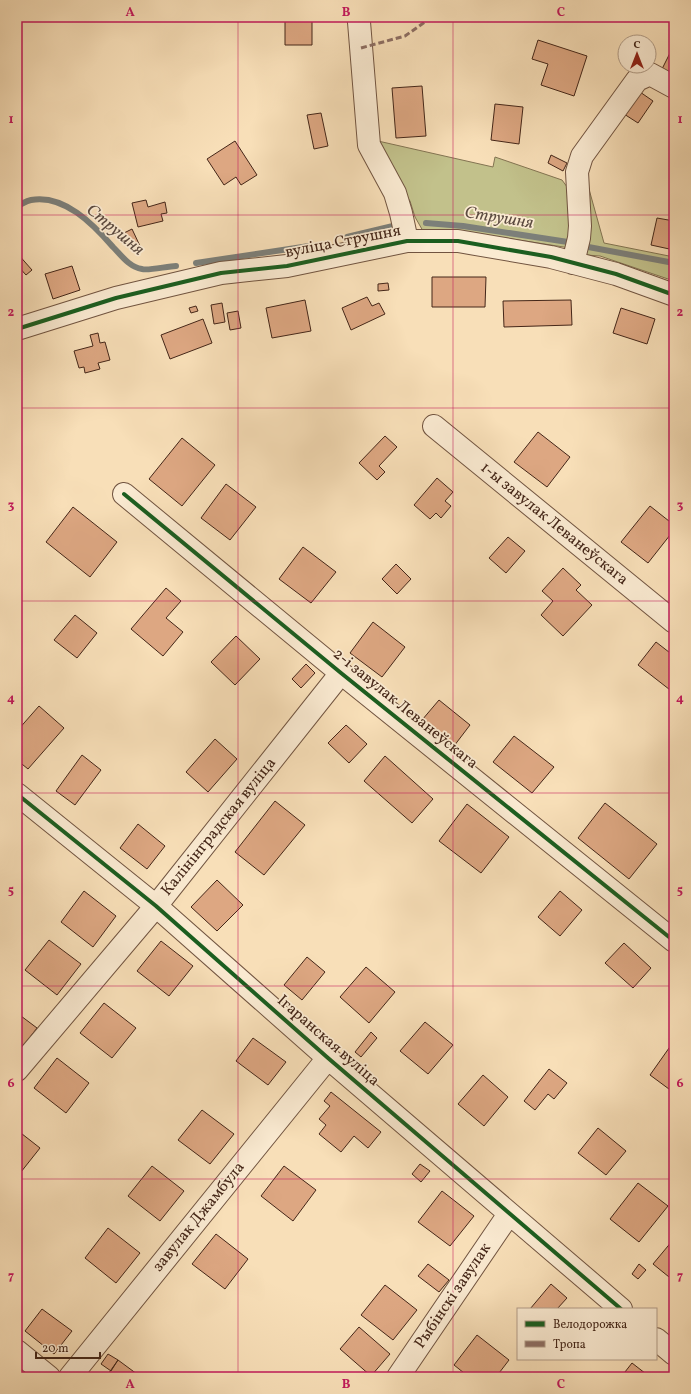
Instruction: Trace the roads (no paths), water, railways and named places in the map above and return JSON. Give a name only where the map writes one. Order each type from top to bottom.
[{"type":"street","points":[[358,17],[369,145],[395,193],[407,241]]},
{"type":"street","points":[[572,263],[579,238],[580,226],[577,172],[582,156],[637,80],[650,74],[674,87]]},
{"type":"street","name":"вуліца Струшня","points":[[17,329],[116,298],[221,273],[287,266],[407,241],[458,241],[551,258],[616,274],[674,295]]},
{"type":"street","name":"1-ы завулак Леванеўскага","points":[[434,426],[674,622]]},
{"type":"street","name":"2-і завулак Леванеўскага","points":[[124,494],[341,673],[674,941]]},
{"type":"street","name":"Калінінградская вуліца","points":[[17,1070],[156,906],[341,673]]},
{"type":"street","name":"Ігаранская вуліца","points":[[17,794],[156,906],[328,1058],[620,1308]]},
{"type":"street","name":"завулак Джамбула","points":[[70,1377],[328,1058]]},
{"type":"street","name":"Рыбінскі завулак","points":[[398,1377],[509,1214]]},
{"type":"street","points":[[657,1340],[674,1354]]},
{"type":"street","points":[[17,1351],[49,1377]]},
{"type":"waterway","name":"Струшня","points":[[17,206],[31,200],[43,199],[66,206],[87,220],[122,257],[133,266],[145,269],[176,266]]},
{"type":"waterway","name":"Струшня","points":[[426,223],[463,226],[568,242]]},
{"type":"waterway","name":"Струшня","points":[[347,237],[393,226]]},
{"type":"waterway","name":"Струшня","points":[[196,263],[309,246]]},
{"type":"waterway","name":"Струшня","points":[[583,246],[674,263]]}]
